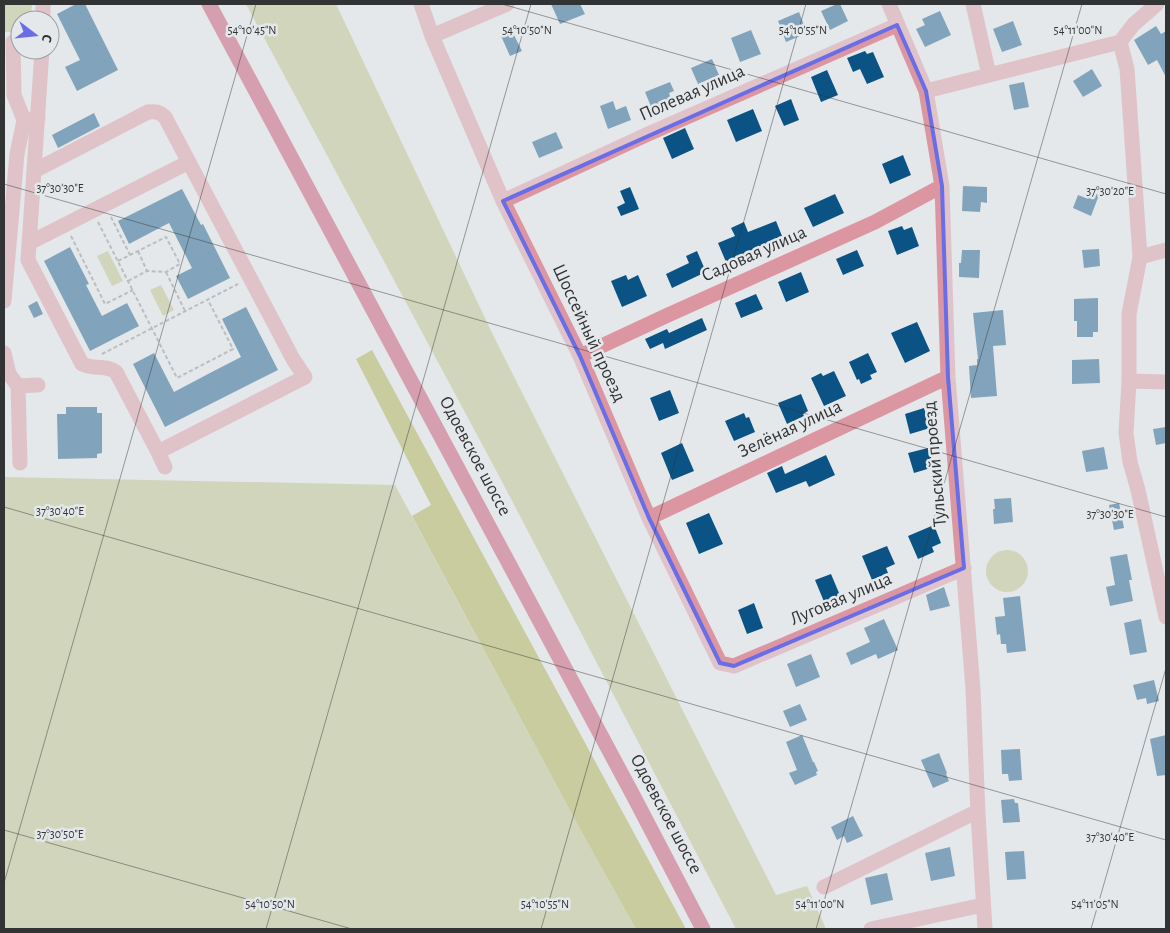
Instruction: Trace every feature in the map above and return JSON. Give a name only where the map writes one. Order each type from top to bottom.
[{"type":"main road","name":"Одоевское шоссе","points":[[209,4],[703,929]]},
{"type":"street","name":"Шоссейный проезд","points":[[421,4],[432,36],[503,201],[580,356],[649,518],[720,663],[734,666]]},
{"type":"street","points":[[432,36],[507,4]]},
{"type":"street","name":"Тульский проезд","points":[[889,4],[926,91],[942,186],[948,377],[973,689],[985,929]]},
{"type":"street","points":[[973,4],[989,75]]},
{"type":"street","points":[[926,91],[1120,42],[1134,24],[1157,4]]},
{"type":"street","name":"Полевая улица","points":[[503,201],[648,134],[897,25]]},
{"type":"street","points":[[1120,42],[1127,69],[1140,257],[1130,314],[1126,433],[1130,462],[1166,617]]},
{"type":"street","points":[[13,60],[14,95],[31,120]]},
{"type":"street","points":[[40,60],[31,120],[34,170],[28,260],[82,364],[92,368],[112,369],[116,372],[165,467]]},
{"type":"street","points":[[34,170],[148,112],[160,112],[293,359],[305,377],[158,452]]},
{"type":"street","points":[[4,301],[17,154],[31,120]]},
{"type":"street","points":[[29,243],[188,162]]},
{"type":"street","name":"Садовая улица","points":[[580,356],[875,222],[942,186]]},
{"type":"street","points":[[1140,257],[1166,250]]},
{"type":"street","points":[[4,353],[9,374],[18,386],[20,463]]},
{"type":"street","name":"Зелёная улица","points":[[649,518],[948,377]]},
{"type":"street","points":[[1129,381],[1166,382]]},
{"type":"street","points":[[18,386],[38,385]]},
{"type":"street","name":"Луговая улица","points":[[734,666],[964,568]]},
{"type":"street","points":[[824,887],[978,811]]},
{"type":"street","points":[[871,929],[910,925],[983,905]]},
{"type":"path","points":[[98,208],[130,255]]},
{"type":"path","points":[[98,208],[118,261],[177,378],[233,349],[208,300]]},
{"type":"path","points":[[65,225],[105,304],[133,290]]},
{"type":"path","points":[[118,261],[166,237],[180,264],[166,272],[147,271],[128,281]]},
{"type":"path","points":[[138,251],[147,271]]},
{"type":"path","points":[[166,272],[185,311]]},
{"type":"path","points":[[82,364],[250,278]]},
{"type":"highlighted area","points":[[897,25],[926,91],[942,186],[948,377],[964,568],[734,666],[720,663],[649,518],[580,356],[503,201]]},
{"type":"green space","points":[[4,4],[32,4],[32,10],[10,10],[10,32],[4,32]]},
{"type":"green space","points":[[246,4],[336,4],[494,337],[776,895],[807,886],[826,929],[736,929],[498,474]]},
{"type":"green space","points":[[108,251],[123,281],[112,286],[97,256]]},
{"type":"green space","points":[[161,285],[174,310],[163,316],[150,290]]},
{"type":"green space","points":[[4,477],[395,485],[580,829],[636,929],[4,929]]},
{"type":"green space","points":[[1003,550],[1011,550],[1022,556],[1028,571],[1022,586],[1011,592],[1003,592],[992,586],[986,575],[986,567],[992,556]]},
{"type":"shaded area","points":[[372,350],[686,929],[636,929],[580,829],[412,516],[431,505],[356,359]]},
{"type":"building","points":[[76,4],[85,4],[118,70],[77,91],[65,67],[80,60],[60,20],[60,12]]},
{"type":"building","points":[[551,4],[580,4],[585,14],[560,24]]},
{"type":"building","points":[[840,4],[848,21],[830,30],[821,11]]},
{"type":"building","points":[[940,11],[951,35],[925,47],[916,29],[925,25],[922,19]]},
{"type":"building","points":[[799,12],[807,33],[786,42],[778,21]]},
{"type":"building","points":[[1013,21],[1022,45],[1002,52],[993,29]]},
{"type":"building","points":[[1156,26],[1161,34],[1166,31],[1166,77],[1157,60],[1148,65],[1134,40]]},
{"type":"building","points":[[751,30],[761,54],[740,62],[731,38]]},
{"type":"building","points":[[512,31],[522,51],[510,56],[501,36]]},
{"type":"building","points":[[865,51],[867,54],[873,52],[884,77],[867,84],[860,69],[853,72],[847,58]]},
{"type":"building","points":[[712,59],[719,75],[698,84],[691,68]]},
{"type":"building","points":[[1092,69],[1102,86],[1083,97],[1073,81]]},
{"type":"building","points":[[827,70],[838,95],[821,102],[811,77]]},
{"type":"building","points":[[670,82],[674,91],[669,93],[672,102],[652,109],[645,92]]},
{"type":"building","points":[[1024,82],[1029,107],[1014,110],[1009,85]]},
{"type":"building","points":[[791,99],[799,120],[784,126],[775,106]]},
{"type":"building","points":[[613,101],[616,110],[626,106],[631,120],[608,129],[600,106]]},
{"type":"building","points":[[753,109],[762,131],[736,142],[727,120]]},
{"type":"building","points":[[94,113],[100,126],[58,148],[52,135]]},
{"type":"building","points":[[685,128],[694,149],[672,159],[663,138]]},
{"type":"building","points":[[556,132],[563,148],[539,158],[532,142]]},
{"type":"building","points":[[903,155],[911,175],[890,184],[882,164]]},
{"type":"building","points":[[963,186],[987,187],[987,203],[981,202],[980,212],[962,211]]},
{"type":"building","points":[[630,187],[639,209],[621,216],[617,207],[625,203],[620,191]]},
{"type":"building","points":[[182,189],[201,225],[203,224],[230,278],[188,299],[176,276],[192,268],[169,223],[129,244],[118,221]]},
{"type":"building","points":[[1089,190],[1099,195],[1091,216],[1073,208],[1078,195],[1086,198]]},
{"type":"building","points":[[835,194],[844,213],[813,227],[804,208]]},
{"type":"building","points":[[776,221],[782,236],[726,262],[718,243],[735,236],[731,228],[744,222],[748,232]]},
{"type":"building","points":[[902,226],[904,230],[912,227],[919,246],[897,255],[888,231]]},
{"type":"building","points":[[70,247],[89,284],[86,285],[102,316],[127,303],[139,326],[90,351],[44,261]]},
{"type":"building","points":[[1099,249],[1100,266],[1084,268],[1082,250]]},
{"type":"building","points":[[857,250],[864,266],[843,275],[836,259]]},
{"type":"building","points":[[962,250],[980,250],[979,278],[959,277],[959,263],[961,263]]},
{"type":"building","points":[[697,251],[706,272],[672,288],[666,274],[689,263],[686,256]]},
{"type":"building","points":[[801,272],[809,292],[786,302],[778,282]]},
{"type":"building","points":[[626,275],[628,280],[638,275],[647,296],[622,307],[611,281]]},
{"type":"building","points":[[756,294],[763,309],[741,318],[735,303]]},
{"type":"building","points":[[1098,298],[1098,332],[1093,332],[1093,337],[1077,337],[1077,321],[1074,321],[1074,299]]},
{"type":"building","points":[[37,301],[43,314],[34,318],[28,306]]},
{"type":"building","points":[[246,307],[278,370],[165,427],[133,364],[154,353],[174,392],[241,357],[222,319]]},
{"type":"building","points":[[1003,310],[1006,345],[993,346],[997,396],[971,398],[969,366],[977,365],[978,359],[973,313]]},
{"type":"building","points":[[702,318],[707,330],[665,349],[663,343],[650,349],[645,339],[667,329],[669,333]]},
{"type":"building","points":[[917,322],[930,351],[905,363],[891,333]]},
{"type":"building","points":[[868,353],[877,372],[870,375],[872,379],[861,384],[859,379],[857,380],[849,362]]},
{"type":"building","points":[[1099,359],[1100,383],[1072,384],[1072,360]]},
{"type":"building","points":[[834,371],[846,396],[824,406],[811,378],[821,373],[823,376]]},
{"type":"building","points":[[670,390],[679,413],[659,421],[650,398]]},
{"type":"building","points":[[801,394],[808,411],[803,414],[804,416],[787,424],[778,403]]},
{"type":"building","points":[[66,407],[97,407],[97,413],[102,413],[102,453],[97,454],[97,458],[58,459],[57,414],[66,414]]},
{"type":"building","points":[[924,408],[930,428],[910,434],[905,414]]},
{"type":"building","points":[[744,413],[746,418],[749,417],[755,432],[734,441],[725,421]]},
{"type":"building","points":[[1166,427],[1166,443],[1156,445],[1153,429]]},
{"type":"building","points":[[682,443],[694,471],[672,480],[661,453]]},
{"type":"building","points":[[1104,447],[1108,469],[1086,472],[1082,451]]},
{"type":"building","points":[[928,448],[934,467],[914,473],[908,453]]},
{"type":"building","points":[[826,455],[835,475],[809,487],[806,481],[776,493],[767,473],[782,466],[785,474]]},
{"type":"building","points":[[1011,498],[1013,522],[994,524],[994,499]]},
{"type":"building","points":[[1119,503],[1124,528],[1114,530],[1109,505]]},
{"type":"building","points":[[709,513],[723,544],[699,554],[686,523]]},
{"type":"building","points":[[934,525],[941,543],[932,547],[934,552],[918,559],[908,536]]},
{"type":"building","points":[[887,546],[895,564],[886,568],[888,573],[872,580],[862,556]]},
{"type":"building","points":[[1127,554],[1132,580],[1129,580],[1133,601],[1110,606],[1106,587],[1115,585],[1110,557]]},
{"type":"building","points":[[831,574],[839,593],[837,594],[839,598],[825,604],[815,580]]},
{"type":"building","points":[[944,587],[950,606],[930,611],[926,595]]},
{"type":"building","points":[[1020,596],[1026,651],[1007,653],[1006,644],[1001,644],[1000,634],[997,635],[995,617],[1005,616],[1003,598]]},
{"type":"building","points":[[754,603],[763,628],[747,634],[738,610]]},
{"type":"building","points":[[884,619],[898,650],[878,659],[876,654],[851,665],[846,653],[870,642],[864,628]]},
{"type":"building","points":[[1141,619],[1147,652],[1130,655],[1124,623]]},
{"type":"building","points":[[811,654],[820,677],[796,687],[787,664]]},
{"type":"building","points":[[1154,680],[1159,701],[1147,704],[1146,698],[1137,700],[1133,685]]},
{"type":"building","points":[[800,704],[807,720],[790,727],[783,711]]},
{"type":"building","points":[[802,735],[818,771],[816,772],[817,775],[795,785],[789,773],[797,770],[786,742]]},
{"type":"building","points":[[1166,735],[1166,775],[1157,776],[1150,739]]},
{"type":"building","points":[[1020,749],[1022,780],[1009,781],[1008,774],[1002,774],[1001,750]]},
{"type":"building","points":[[939,753],[949,781],[933,788],[921,760]]},
{"type":"building","points":[[1014,799],[1015,803],[1018,803],[1020,822],[1003,823],[1001,800]]},
{"type":"building","points":[[853,816],[863,836],[847,843],[844,836],[837,840],[831,827]]},
{"type":"building","points":[[950,847],[955,876],[931,881],[925,853]]},
{"type":"building","points":[[1024,851],[1026,879],[1007,880],[1005,852]]},
{"type":"building","points":[[887,873],[893,900],[871,905],[865,878]]}]
